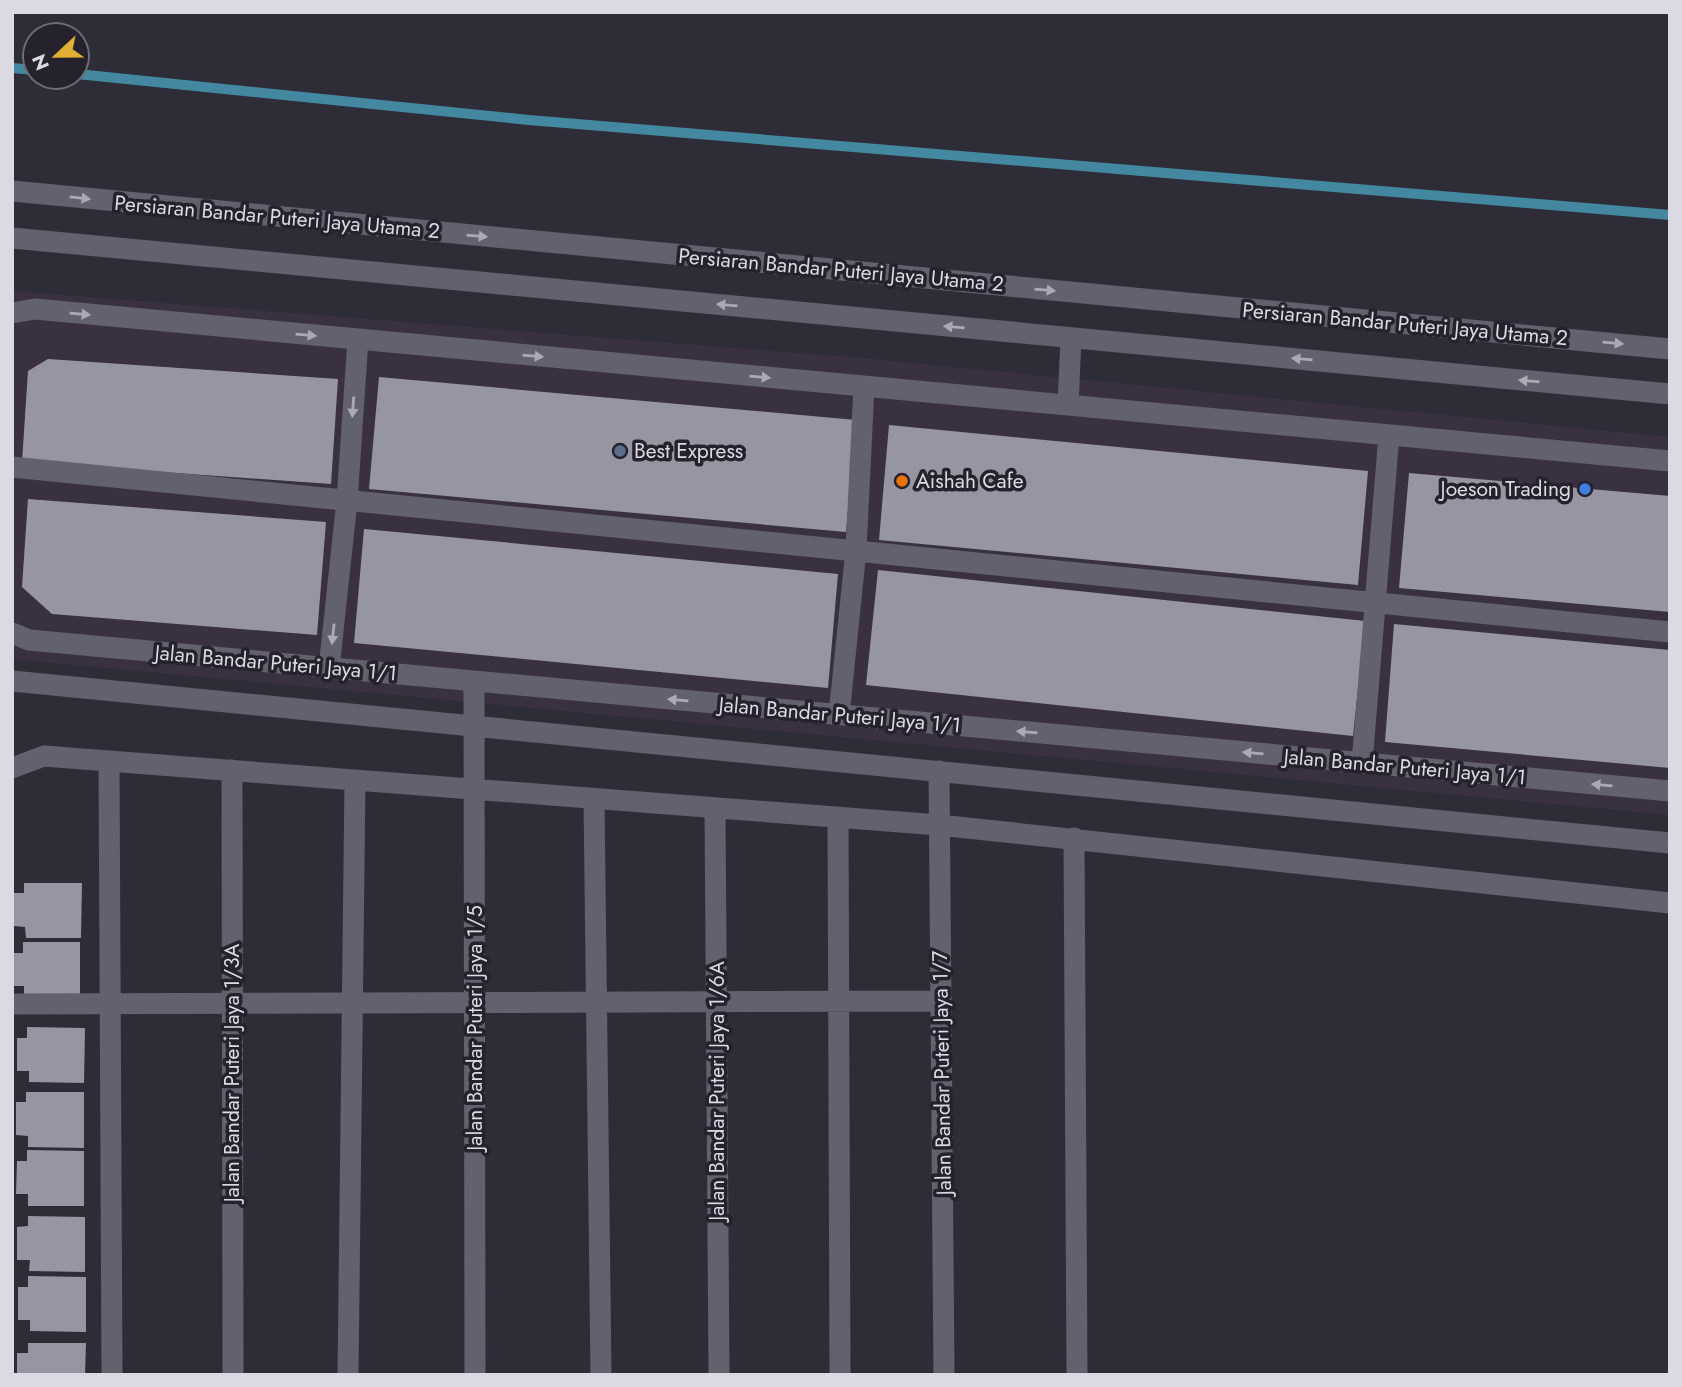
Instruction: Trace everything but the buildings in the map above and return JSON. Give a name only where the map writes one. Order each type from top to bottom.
[{"type":"street","name":"Persiaran Bandar Puteri Jaya Utama 2","points":[[12,191],[1670,349]]},
{"type":"street","name":"Persiaran Bandar Puteri Jaya Utama 2","points":[[12,238],[1670,394]]},
{"type":"street","points":[[12,313],[35,309],[1670,461]]},
{"type":"street","points":[[1068,405],[1071,338]]},
{"type":"street","points":[[329,668],[347,501],[358,339]]},
{"type":"street","points":[[839,715],[856,550],[864,386]]},
{"type":"street","points":[[1362,762],[1389,435]]},
{"type":"street","points":[[12,467],[1670,632]]},
{"type":"street","name":"Jalan Bandar Puteri Jaya 1/1","points":[[12,634],[29,640],[1670,791]]},
{"type":"street","points":[[12,681],[1670,843]]},
{"type":"street","name":"Jalan Bandar Puteri Jaya 1/5","points":[[474,681],[475,1375]]},
{"type":"street","points":[[12,768],[44,756],[939,825],[1670,903]]},
{"type":"street","points":[[109,761],[112,1375]]},
{"type":"street","name":"Jalan Bandar Puteri Jaya 1/3A","points":[[232,770],[233,1375]]},
{"type":"street","name":"Jalan Bandar Puteri Jaya 1/7","points":[[939,771],[944,1375]]},
{"type":"street","points":[[348,1375],[355,780]]},
{"type":"street","points":[[594,799],[601,1375]]},
{"type":"street","name":"Jalan Bandar Puteri Jaya 1/6A","points":[[715,808],[719,1375]]},
{"type":"street","points":[[838,818],[840,1375]]},
{"type":"street","points":[[1074,838],[1077,1375]]},
{"type":"street","points":[[12,1004],[941,1001]]},
{"type":"shaded area","points":[[12,291],[861,358],[1670,437],[1670,815],[12,659]]},
{"type":"waterway","points":[[12,68],[21,69]]},
{"type":"waterway","points":[[91,75],[529,120],[1670,215]]},
{"type":"place","name":"Best Express","points":[[620,451]]},
{"type":"place","name":"Aishah Cafe","points":[[902,481]]},
{"type":"place","name":"Joeson Trading","points":[[1585,489]]}]
